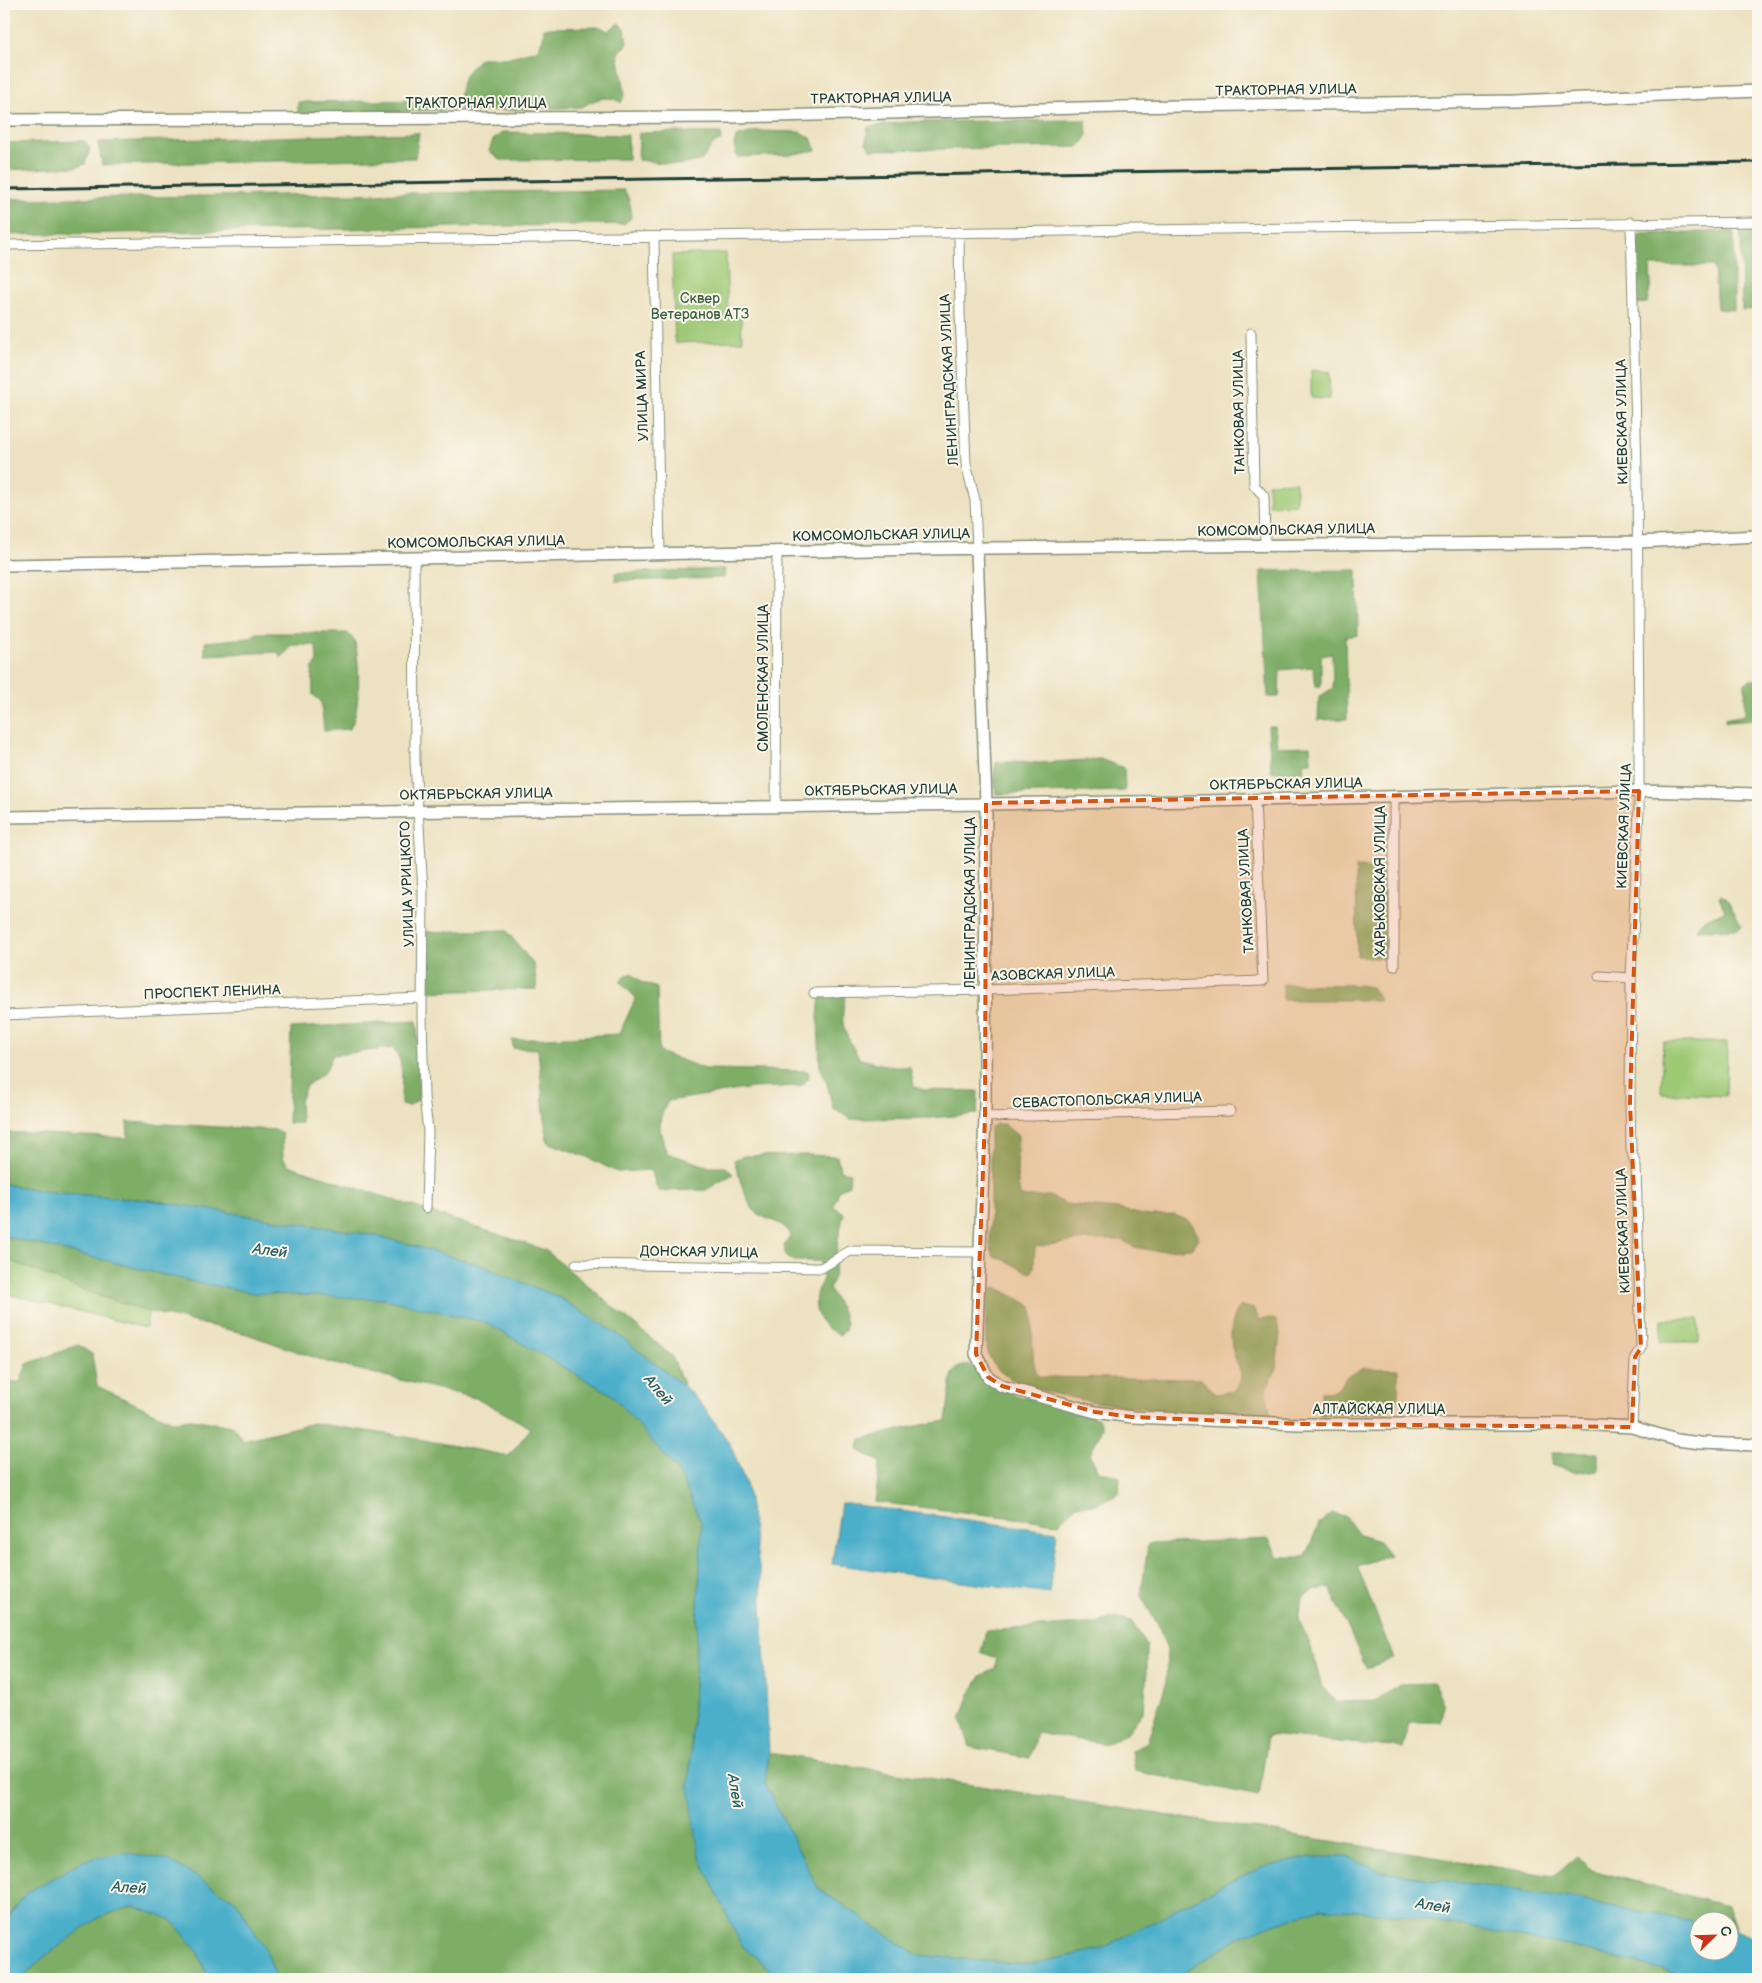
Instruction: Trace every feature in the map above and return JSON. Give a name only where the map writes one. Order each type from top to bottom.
[{"type":"main road","name":"ТРАКТОРНАЯ УЛИЦА","points":[[4,120],[732,117],[1129,107],[1515,101],[1758,91]]},
{"type":"main road","name":"КОМСОМОЛЬСКАЯ УЛИЦА","points":[[4,564],[414,559],[777,551],[1638,542],[1758,536]]},
{"type":"main road","name":"ЛЕНИНГРАДСКАЯ УЛИЦА","points":[[977,549],[986,803],[985,1117],[976,1354],[988,1377],[1002,1386]]},
{"type":"main road","name":"ОКТЯБРЬСКАЯ УЛИЦА","points":[[4,817],[1256,799],[1640,791],[1758,794]]},
{"type":"main road","name":"АЛТАЙСКАЯ УЛИЦА","points":[[1002,1386],[1095,1412],[1132,1417],[1300,1424],[1579,1424],[1632,1427],[1677,1440],[1758,1445]]},
{"type":"street","points":[[4,245],[1630,222],[1758,222]]},
{"type":"street","name":"КИЕВСКАЯ УЛИЦА","points":[[1630,222],[1638,542],[1640,791],[1631,978],[1630,1103],[1631,1149],[1636,1166],[1641,1348],[1635,1357],[1632,1427]]},
{"type":"street","name":"ЛЕНИНГРАДСКАЯ УЛИЦА","points":[[959,232],[966,464],[975,500],[977,549]]},
{"type":"street","name":"УЛИЦА МИРА","points":[[654,237],[660,554]]},
{"type":"street","name":"ТАНКОВАЯ УЛИЦА","points":[[1251,333],[1254,485],[1264,496],[1265,545]]},
{"type":"street","name":"СМОЛЕНСКАЯ УЛИЦА","points":[[776,806],[777,551]]},
{"type":"street","name":"УЛИЦА УРИЦКОГО","points":[[414,559],[413,671],[417,810],[423,892],[422,998],[424,1097],[428,1131],[426,1208]]},
{"type":"street","name":"ХАРЬКОВСКАЯ УЛИЦА","points":[[1394,796],[1394,966]]},
{"type":"street","name":"ТАНКОВАЯ УЛИЦА","points":[[1256,799],[1263,981]]},
{"type":"street","points":[[1600,976],[1631,978]]},
{"type":"street","name":"АЗОВСКАЯ УЛИЦА","points":[[814,993],[985,990],[1263,981]]},
{"type":"street","name":"ПРОСПЕКТ ЛЕНИНА","points":[[4,1015],[422,998]]},
{"type":"street","name":"СЕВАСТОПОЛЬСКАЯ УЛИЦА","points":[[985,1117],[1230,1111]]},
{"type":"street","name":"ДОНСКАЯ УЛИЦА","points":[[576,1264],[821,1268],[850,1251],[979,1252]]},
{"type":"highlighted area","points":[[1639,791],[1630,1103],[1641,1348],[1635,1357],[1632,1427],[1300,1424],[1132,1417],[1095,1412],[1002,1386],[988,1377],[976,1354],[985,1117],[986,803]]},
{"type":"green space","points":[[619,23],[625,29],[627,45],[618,53],[625,93],[621,103],[611,98],[606,98],[596,100],[582,107],[461,112],[460,95],[462,82],[469,70],[480,58],[505,58],[537,50],[543,39],[544,28],[601,27],[608,31]]},
{"type":"green space","points":[[444,100],[444,110],[298,115],[298,102]]},
{"type":"green space","points":[[1086,120],[1087,137],[1079,147],[872,150],[866,143],[868,127],[906,122]]},
{"type":"green space","points":[[757,131],[800,132],[811,138],[816,150],[788,155],[737,157],[734,145],[736,137]]},
{"type":"green space","points":[[503,132],[628,135],[628,159],[501,160],[489,151],[493,140]]},
{"type":"green space","points":[[419,133],[415,158],[102,165],[98,142]]},
{"type":"green space","points":[[639,133],[721,133],[722,140],[713,144],[702,160],[679,165],[638,160]]},
{"type":"green space","points":[[84,141],[90,149],[85,164],[77,167],[4,170],[4,143]]},
{"type":"green space","points":[[624,190],[630,203],[631,218],[624,224],[4,235],[4,199]]},
{"type":"green space","points":[[1730,231],[1734,234],[1734,310],[1717,309],[1714,266],[1650,266],[1651,283],[1647,303],[1637,304],[1635,241],[1641,234]]},
{"type":"green space","points":[[1741,233],[1758,234],[1758,309],[1742,310]]},
{"type":"green space","name":"Сквер Ветеранов АТЗ","points":[[726,253],[728,318],[741,318],[742,341],[675,343],[672,255]]},
{"type":"green space","points":[[1311,370],[1329,372],[1330,399],[1311,398]]},
{"type":"green space","points":[[1296,482],[1296,504],[1269,505],[1268,483]]},
{"type":"green space","points":[[725,569],[724,578],[616,581],[615,573]]},
{"type":"green space","points":[[1357,570],[1358,635],[1345,637],[1347,719],[1318,720],[1319,697],[1333,688],[1332,654],[1321,656],[1321,686],[1316,686],[1313,667],[1280,670],[1279,697],[1268,697],[1261,571]]},
{"type":"green space","points":[[257,633],[348,633],[355,643],[358,662],[356,712],[349,729],[324,731],[321,701],[313,695],[312,669],[317,663],[316,645],[293,645],[281,658],[278,652],[205,655],[205,642],[249,638]]},
{"type":"green space","points":[[1751,680],[1758,680],[1758,720],[1726,722],[1724,719],[1745,715],[1745,683]]},
{"type":"green space","points":[[1268,726],[1275,726],[1277,747],[1310,746],[1311,762],[1303,763],[1304,771],[1271,772]]},
{"type":"green space","points":[[1100,759],[1124,768],[1125,791],[996,794],[994,774],[996,762],[1041,763]]},
{"type":"green space","points":[[1356,867],[1390,868],[1390,960],[1357,956]]},
{"type":"green space","points":[[1721,895],[1727,899],[1742,926],[1738,929],[1697,930],[1698,925],[1703,920],[1725,911],[1719,898]]},
{"type":"green space","points":[[506,930],[534,965],[537,989],[422,992],[422,932]]},
{"type":"green space","points":[[632,973],[641,982],[657,988],[659,1052],[705,1069],[808,1071],[809,1078],[801,1086],[752,1088],[668,1101],[660,1121],[662,1138],[667,1153],[710,1167],[726,1167],[733,1174],[706,1190],[658,1191],[651,1170],[617,1172],[587,1157],[547,1142],[538,1049],[513,1048],[512,1040],[619,1034],[636,998],[620,982],[625,976]]},
{"type":"green space","points":[[1283,984],[1358,985],[1371,987],[1380,1000],[1283,1000]]},
{"type":"green space","points":[[846,995],[843,1014],[844,1029],[860,1059],[894,1067],[910,1067],[914,1086],[923,1090],[978,1091],[977,1114],[930,1118],[851,1119],[833,1109],[827,1083],[820,1066],[818,1018],[820,996]]},
{"type":"green space","points":[[417,1021],[419,1099],[409,1106],[401,1105],[402,1075],[400,1060],[392,1048],[333,1055],[325,1072],[306,1086],[300,1101],[301,1123],[288,1123],[291,1028]]},
{"type":"green space","points":[[1663,1042],[1727,1042],[1726,1096],[1661,1093]]},
{"type":"green space","points":[[127,1122],[277,1130],[282,1133],[283,1157],[288,1165],[545,1250],[672,1356],[684,1386],[617,1334],[560,1298],[477,1264],[379,1236],[149,1200],[50,1192],[4,1184],[4,1132],[128,1138]]},
{"type":"green space","points":[[996,1124],[1004,1124],[1018,1136],[1017,1176],[1020,1195],[1025,1197],[1050,1196],[1066,1204],[1118,1209],[1148,1216],[1175,1215],[1191,1222],[1199,1238],[1192,1248],[1155,1251],[1134,1247],[1122,1240],[1086,1240],[1035,1247],[1034,1268],[1031,1273],[993,1256],[990,1244],[990,1128]]},
{"type":"green space","points":[[744,1156],[837,1156],[840,1170],[850,1173],[849,1185],[840,1189],[833,1206],[844,1213],[838,1239],[834,1276],[829,1289],[843,1313],[846,1323],[845,1331],[839,1335],[822,1323],[817,1312],[817,1291],[823,1277],[820,1261],[795,1261],[786,1257],[784,1246],[791,1235],[780,1224],[763,1217],[754,1210],[743,1189],[734,1160]]},
{"type":"green space","points":[[4,1234],[152,1283],[146,1328],[4,1293]]},
{"type":"green space","points":[[6,1237],[194,1282],[254,1293],[385,1299],[484,1322],[611,1394],[678,1471],[702,1524],[689,1787],[741,1945],[781,1979],[277,1979],[266,1950],[236,1901],[26,1893],[4,1923],[4,1382],[20,1382],[27,1364],[78,1345],[92,1354],[97,1386],[172,1421],[191,1419],[233,1426],[243,1440],[313,1423],[407,1437],[509,1456],[531,1428],[479,1399],[327,1362],[247,1334],[146,1311],[93,1294],[13,1262],[4,1254]]},
{"type":"green space","points":[[996,1287],[1032,1306],[1034,1364],[1040,1377],[1202,1379],[1216,1394],[1234,1391],[1238,1386],[1241,1373],[1231,1343],[1233,1323],[1241,1306],[1254,1309],[1260,1321],[1268,1318],[1276,1320],[1280,1334],[1276,1371],[1266,1390],[1271,1417],[1121,1406],[1039,1390],[1009,1378],[992,1362],[987,1346],[985,1327],[988,1290]]},
{"type":"green space","points":[[1662,1319],[1699,1319],[1699,1342],[1661,1342]]},
{"type":"green space","points":[[969,1364],[997,1386],[1018,1396],[1060,1405],[1099,1419],[1102,1428],[1090,1455],[1098,1471],[1120,1477],[1119,1493],[1094,1505],[1076,1505],[1059,1523],[875,1502],[880,1462],[858,1450],[861,1439],[946,1421],[952,1376],[957,1368]]},
{"type":"green space","points":[[1364,1368],[1398,1369],[1398,1394],[1395,1404],[1391,1409],[1385,1412],[1320,1415],[1321,1392],[1335,1391],[1346,1377]]},
{"type":"green space","points":[[1552,1453],[1598,1453],[1598,1470],[1576,1473],[1551,1465]]},
{"type":"green space","points":[[1332,1513],[1345,1516],[1359,1535],[1379,1541],[1390,1555],[1357,1566],[1394,1659],[1366,1668],[1330,1588],[1312,1590],[1302,1599],[1299,1620],[1310,1644],[1322,1687],[1337,1702],[1375,1701],[1401,1684],[1434,1683],[1444,1705],[1440,1722],[1409,1722],[1403,1748],[1268,1735],[1259,1796],[1135,1771],[1132,1751],[1147,1742],[1166,1684],[1167,1650],[1158,1625],[1141,1596],[1148,1544],[1269,1539],[1278,1557],[1305,1557],[1319,1524]]},
{"type":"green space","points":[[1116,1617],[1131,1621],[1147,1645],[1144,1711],[1126,1734],[1106,1744],[1036,1733],[1030,1758],[970,1747],[961,1719],[969,1696],[981,1676],[995,1669],[996,1658],[981,1652],[986,1631],[1096,1623]]},
{"type":"green space","points":[[769,1753],[1554,1876],[1578,1856],[1592,1870],[1727,1906],[1728,1910],[1690,1910],[1690,1921],[1564,1897],[1382,1872],[1349,1857],[1261,1868],[1222,1885],[1101,1949],[1027,1965],[917,1955],[818,1888],[765,1784]]},
{"type":"green space","points":[[133,1906],[172,1920],[196,1949],[209,1979],[22,1979],[40,1960],[99,1917]]},
{"type":"green space","points":[[1320,1908],[1402,1915],[1569,1946],[1695,1979],[1175,1979],[1240,1936]]},
{"type":"water","name":"Алей","points":[[4,1184],[50,1192],[149,1200],[379,1236],[477,1264],[560,1298],[617,1334],[684,1386],[704,1407],[730,1444],[747,1487],[761,1580],[769,1753],[765,1784],[818,1888],[917,1955],[1027,1965],[1101,1949],[1222,1885],[1261,1868],[1310,1857],[1349,1857],[1382,1872],[1564,1897],[1690,1921],[1690,1960],[1740,1960],[1740,1933],[1758,1940],[1758,1979],[1695,1979],[1569,1946],[1402,1915],[1320,1908],[1240,1936],[1175,1979],[781,1979],[741,1945],[699,1855],[689,1787],[702,1524],[678,1471],[611,1394],[484,1322],[385,1299],[254,1293],[194,1282],[4,1236]]},
{"type":"water","points":[[841,1503],[1057,1532],[1049,1594],[832,1564]]},
{"type":"water","name":"Алей","points":[[123,1852],[169,1860],[236,1901],[266,1950],[277,1979],[209,1979],[196,1949],[172,1920],[133,1906],[99,1917],[40,1960],[22,1979],[4,1979],[4,1930],[11,1914],[26,1893],[82,1861]]},
{"type":"railway","points":[[4,189],[1758,162]]}]
